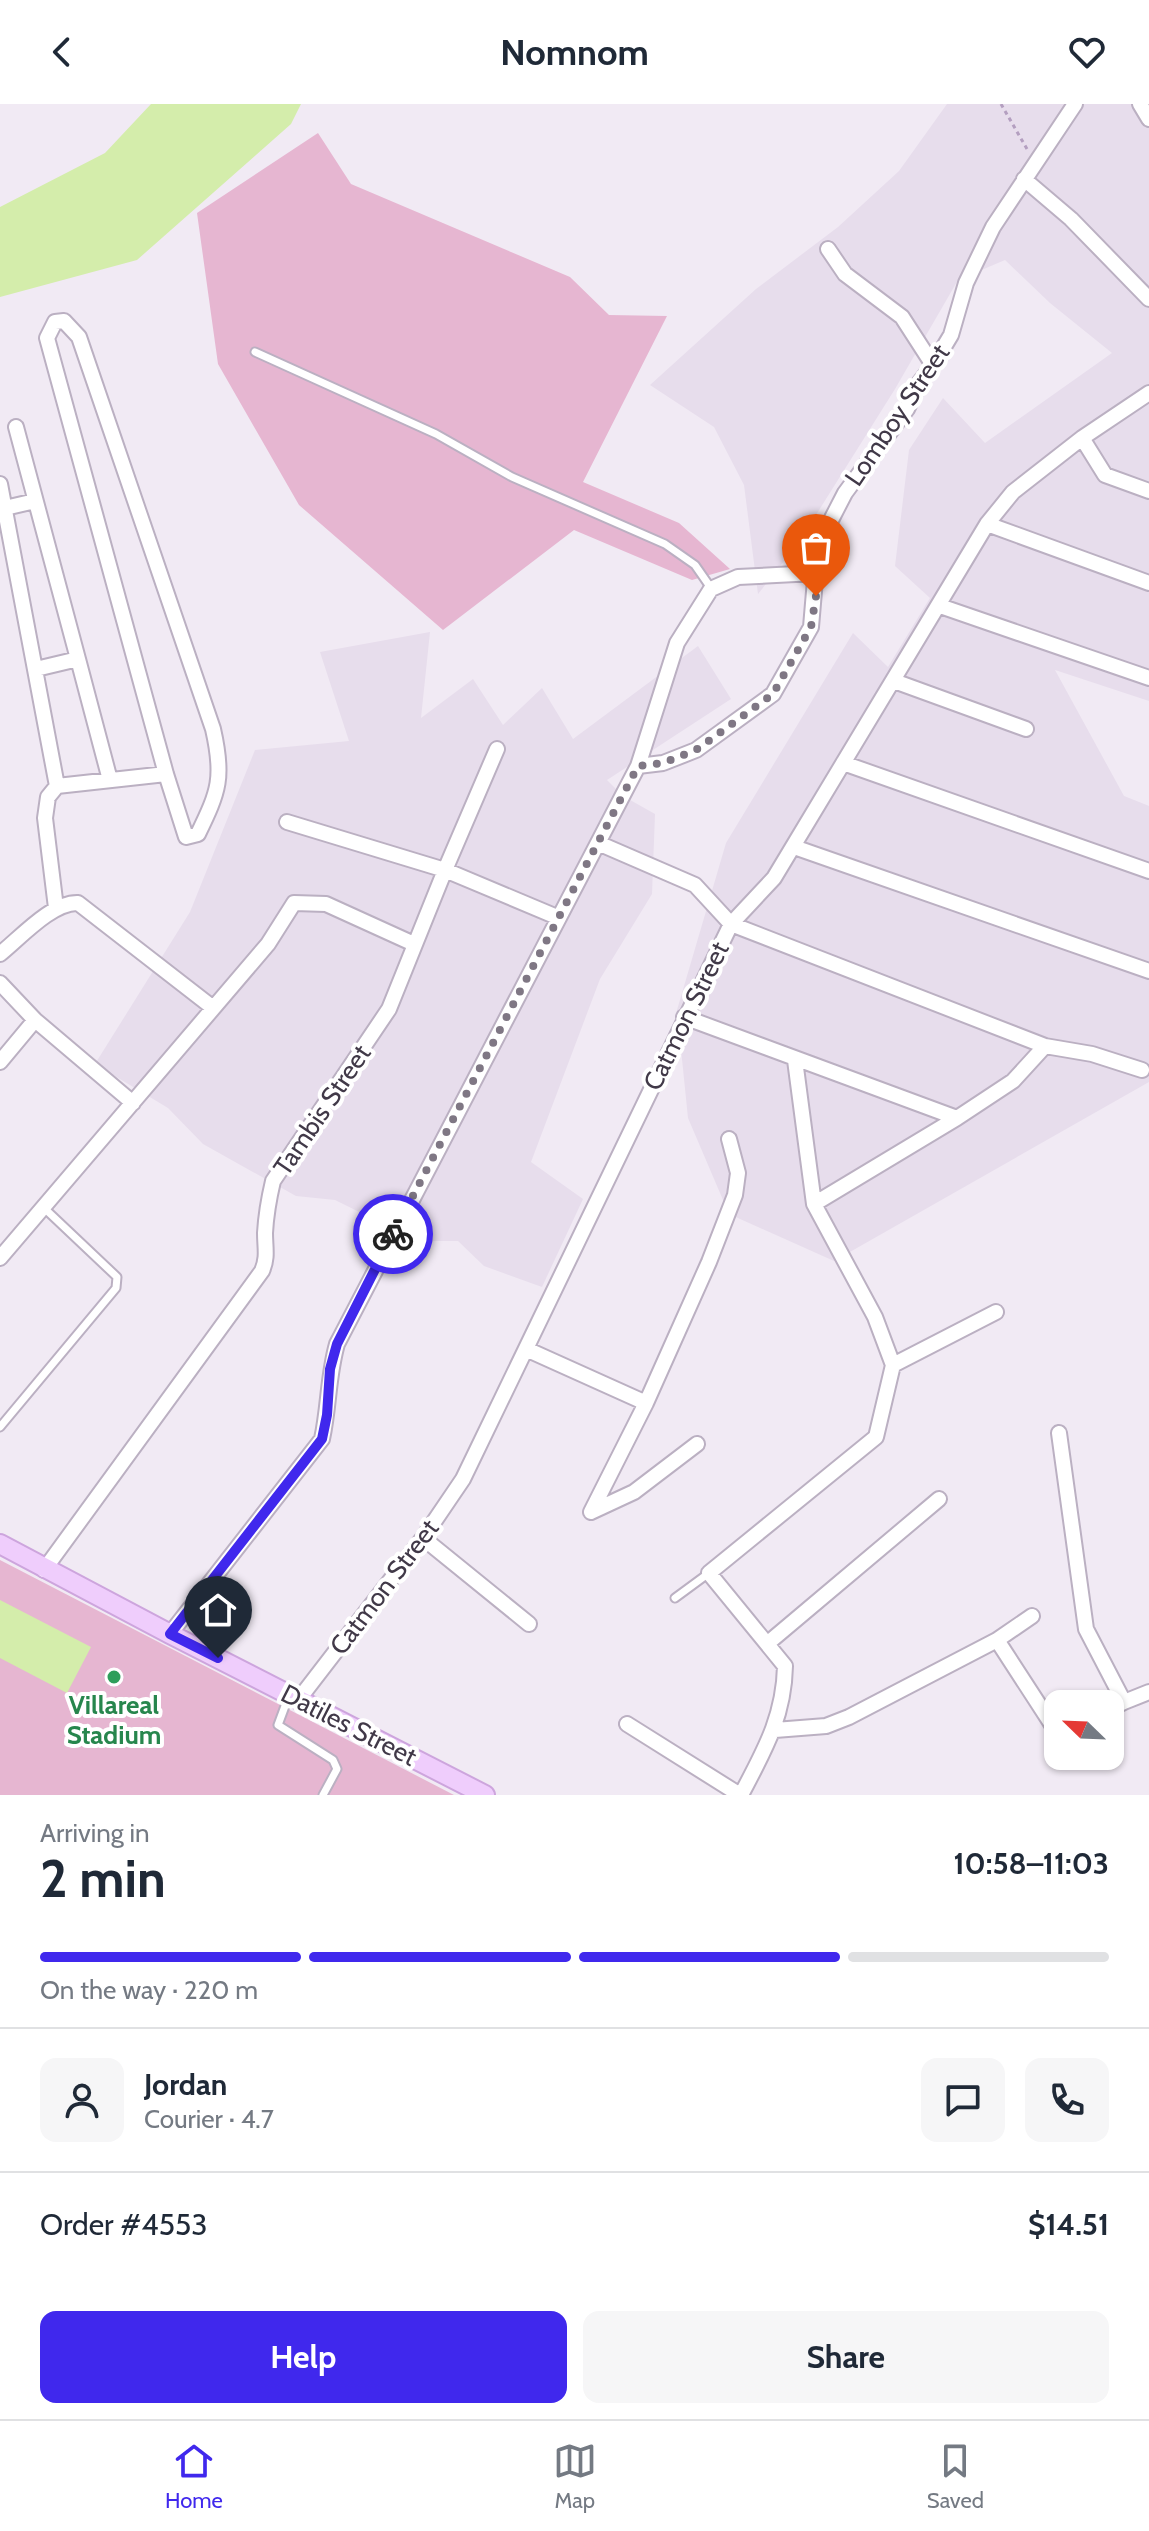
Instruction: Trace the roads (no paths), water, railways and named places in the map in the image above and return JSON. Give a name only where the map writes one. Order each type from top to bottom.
[{"type":"main road","name":"Datiles Street","points":[[0,1544],[44,1570],[485,1795]]},
{"type":"street","name":"Lomboy Street","points":[[638,766],[663,763],[696,750],[773,694],[811,627],[817,556],[829,524],[845,493],[907,409],[920,382],[951,335],[966,283],[993,227],[1075,104]]},
{"type":"street","points":[[1140,104],[1149,119]]},
{"type":"street","points":[[1024,179],[1071,219],[1149,299]]},
{"type":"street","points":[[828,249],[845,274],[902,317],[933,365]]},
{"type":"street","points":[[64,321],[79,337],[213,729],[220,762],[218,783],[198,834],[186,837],[166,774],[47,338],[55,322],[64,321]]},
{"type":"street","name":"Catmon Street","points":[[294,1696],[423,1538],[463,1479],[731,924],[774,878],[794,847],[987,524],[1013,492],[1082,438],[1149,393]]},
{"type":"street","points":[[16,427],[110,780]]},
{"type":"street","points":[[1082,438],[1105,475],[1149,491]]},
{"type":"street","points":[[0,484],[57,786]]},
{"type":"street","points":[[5,508],[35,501]]},
{"type":"street","points":[[987,524],[1149,583]]},
{"type":"street","points":[[170,1634],[322,1439],[330,1369],[337,1344],[638,766],[677,643],[711,589],[738,577],[815,573]]},
{"type":"street","points":[[940,606],[1149,678]]},
{"type":"street","points":[[36,669],[78,659]]},
{"type":"street","points":[[894,681],[1026,729]]},
{"type":"street","name":"Tambis Street","points":[[44,1570],[262,1271],[267,1257],[265,1234],[273,1181],[389,1009],[497,749]]},
{"type":"street","points":[[843,763],[1149,871]]},
{"type":"street","points":[[56,908],[45,818],[48,797],[57,786],[166,774]]},
{"type":"street","points":[[287,822],[445,870],[557,917]]},
{"type":"street","points":[[598,843],[695,885],[731,924],[1045,1046],[1092,1054],[1142,1070]]},
{"type":"street","points":[[794,847],[1149,971]]},
{"type":"street","points":[[0,954],[56,908],[67,902],[78,903],[212,1007]]},
{"type":"street","points":[[0,1258],[268,944],[294,903],[326,904],[414,944]]},
{"type":"street","points":[[0,983],[35,1020],[133,1103]]},
{"type":"street","points":[[684,1017],[957,1118]]},
{"type":"street","points":[[0,1062],[35,1020]]},
{"type":"street","points":[[814,1204],[1013,1081],[1045,1046]]},
{"type":"street","points":[[627,1724],[740,1795],[775,1730],[784,1689],[785,1666],[709,1573],[876,1437],[893,1365],[875,1317],[814,1204],[795,1060]]},
{"type":"street","points":[[697,1444],[634,1492],[591,1512],[646,1403],[709,1262],[735,1195],[738,1173],[729,1139]]},
{"type":"street","points":[[893,1365],[996,1312]]},
{"type":"street","points":[[526,1349],[646,1403]]},
{"type":"street","points":[[1059,1433],[1086,1629],[1111,1690]]},
{"type":"street","points":[[768,1643],[939,1499]]},
{"type":"street","points":[[423,1538],[529,1624]]},
{"type":"street","points":[[775,1730],[826,1726],[849,1717],[997,1640],[1032,1616]]},
{"type":"street","points":[[997,1640],[1044,1712]]},
{"type":"street","points":[[1124,1703],[1149,1692]]},
{"type":"lane","points":[[255,352],[436,434],[512,477],[665,544],[695,565],[711,589]]},
{"type":"lane","points":[[0,1427],[116,1288],[117,1277],[43,1206]]},
{"type":"lane","points":[[675,1598],[709,1573]]},
{"type":"lane","points":[[294,1696],[278,1725],[333,1760],[337,1769],[323,1795]]},
{"type":"place","name":"Villareal Stadium","points":[[114,1677]]}]
